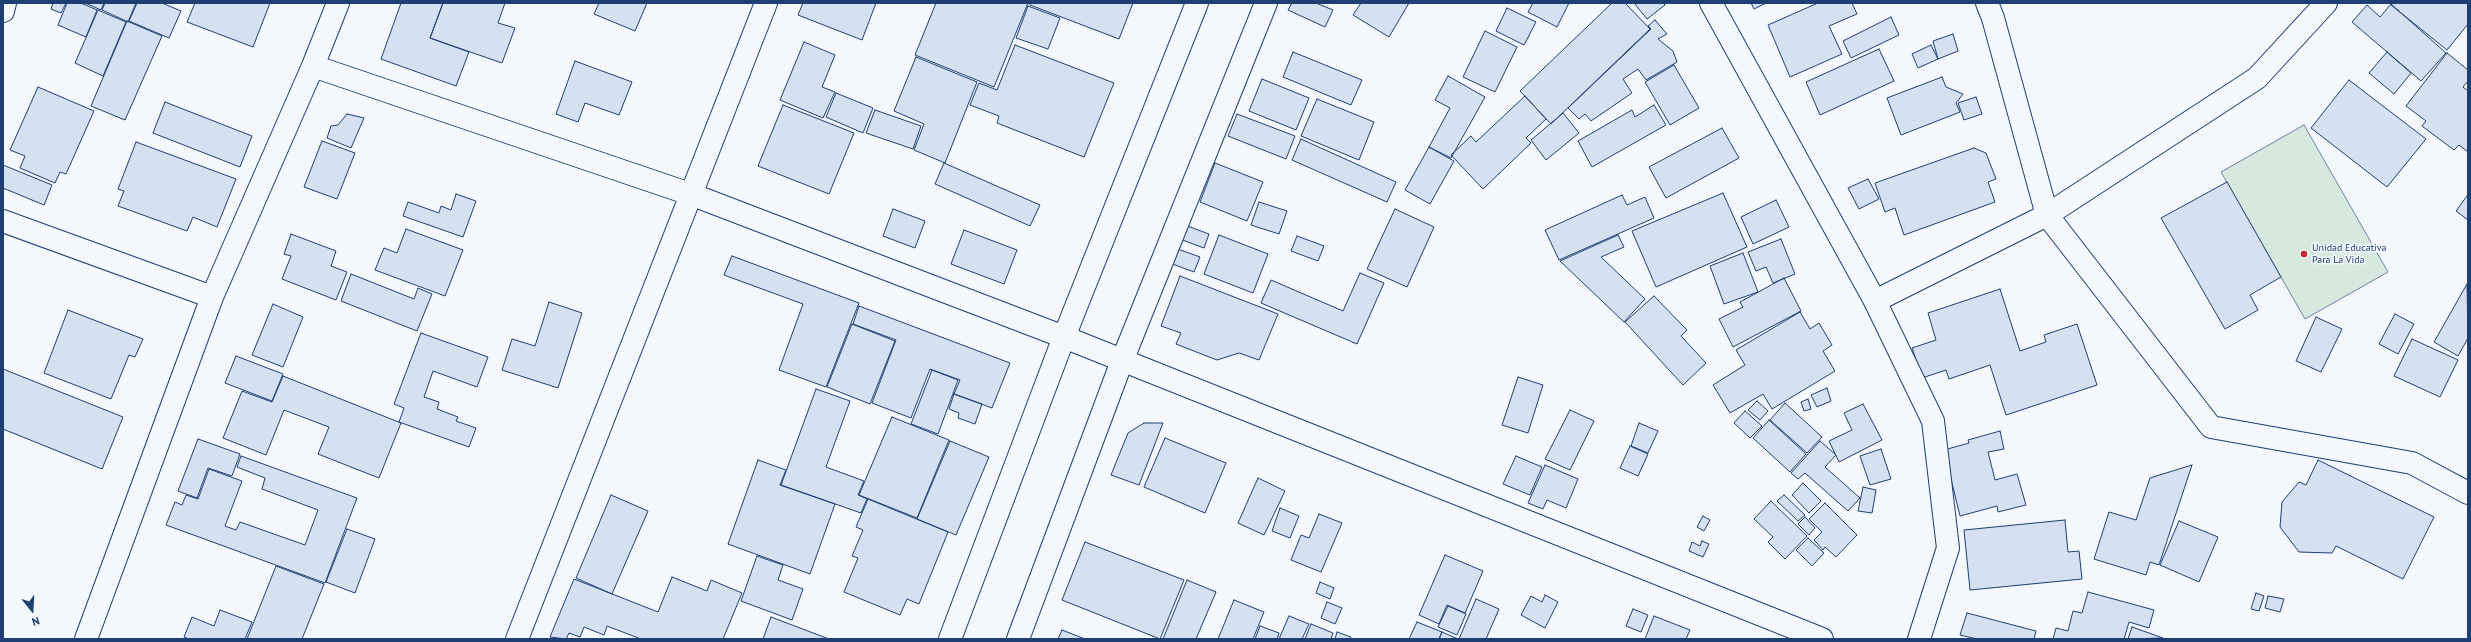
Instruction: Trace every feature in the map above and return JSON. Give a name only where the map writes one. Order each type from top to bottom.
[{"type":"street","points":[[3,11],[5,3]]},
{"type":"street","points":[[86,639],[212,297],[313,66],[338,3]]},
{"type":"street","points":[[517,639],[693,195],[766,3]]},
{"type":"street","points":[[950,639],[1064,337],[1197,3]]},
{"type":"street","points":[[1018,639],[1122,361],[1266,3]]},
{"type":"street","points":[[1711,3],[1875,301],[1933,421],[1948,548],[1919,639]]},
{"type":"street","points":[[1987,3],[1993,18],[2047,215],[2211,427],[2412,463],[2468,493]]},
{"type":"street","points":[[1875,301],[2047,215],[2257,78],[2326,3]]},
{"type":"street","points":[[313,66],[693,195],[1064,337],[1822,639]]},
{"type":"street","points":[[3,220],[212,297]]},
{"type":"shaded area","points":[[2304,125],[2388,272],[2305,319],[2221,172]]},
{"type":"building","points":[[53,3],[66,3],[61,13],[51,9]]},
{"type":"building","points":[[67,3],[81,3],[97,10],[86,37],[58,25]]},
{"type":"building","points":[[85,3],[104,3],[101,10]]},
{"type":"building","points":[[105,3],[136,3],[128,22],[102,10]]},
{"type":"building","points":[[137,3],[162,3],[181,11],[169,38],[129,21]]},
{"type":"building","points":[[195,3],[270,3],[253,47],[187,22]]},
{"type":"building","points":[[401,3],[443,3],[430,38],[469,52],[456,86],[381,59]]},
{"type":"building","points":[[443,3],[505,3],[498,23],[515,28],[502,63],[430,38]]},
{"type":"building","points":[[599,3],[647,3],[635,31],[594,14]]},
{"type":"building","points":[[803,3],[876,3],[862,40],[798,15]]},
{"type":"building","points":[[936,3],[1028,3],[994,87],[915,55]]},
{"type":"building","points":[[1030,3],[1133,3],[1119,39],[1030,5]]},
{"type":"building","points":[[1292,3],[1316,3],[1333,10],[1325,27],[1288,10]]},
{"type":"building","points":[[1361,3],[1409,3],[1389,37],[1353,15]]},
{"type":"building","points":[[1533,3],[1569,3],[1557,27],[1528,12]]},
{"type":"building","points":[[1612,3],[1625,3],[1650,29],[1551,124],[1520,91]]},
{"type":"building","points":[[1634,3],[1663,3],[1665,5],[1647,19]]},
{"type":"building","points":[[1751,3],[1766,3],[1754,9]]},
{"type":"building","points":[[1818,3],[1852,3],[1857,14],[1829,26],[1842,54],[1790,77],[1768,25]]},
{"type":"building","points":[[2393,3],[2468,3],[2468,24],[2447,50],[2391,5]]},
{"type":"building","points":[[2391,4],[2446,53],[2421,81],[2352,22],[2367,5],[2380,17]]},
{"type":"building","points":[[1028,6],[1060,18],[1048,49],[1016,38]]},
{"type":"building","points":[[1507,8],[1536,22],[1524,45],[1496,31]]},
{"type":"building","points":[[98,10],[126,22],[103,76],[75,63]]},
{"type":"building","points":[[1891,17],[1899,35],[1851,58],[1843,41]]},
{"type":"building","points":[[1655,20],[1667,34],[1658,39],[1673,51],[1677,62],[1646,80],[1638,69],[1623,79],[1632,93],[1591,121],[1585,114],[1579,119],[1568,108],[1651,29],[1648,26]]},
{"type":"building","points":[[127,21],[162,36],[125,120],[91,106]]},
{"type":"building","points":[[1485,31],[1517,47],[1495,92],[1463,77]]},
{"type":"building","points":[[1953,34],[1958,51],[1938,59],[1933,41]]},
{"type":"building","points":[[804,42],[835,55],[822,87],[835,92],[823,118],[780,100]]},
{"type":"building","points":[[1015,45],[1114,83],[1084,157],[997,123],[999,116],[970,105],[979,83],[997,90]]},
{"type":"building","points":[[1931,45],[1938,59],[1918,68],[1912,54]]},
{"type":"building","points":[[1879,49],[1894,81],[1820,115],[1806,82]]},
{"type":"building","points":[[1293,52],[1362,80],[1351,105],[1283,77]]},
{"type":"building","points":[[2387,52],[2411,73],[2394,94],[2369,73]]},
{"type":"building","points":[[2447,53],[2468,70],[2468,81],[2463,87],[2468,91],[2468,152],[2459,145],[2454,150],[2422,126],[2426,121],[2406,106]]},
{"type":"building","points":[[916,57],[977,82],[945,163],[914,150],[924,124],[894,111]]},
{"type":"building","points":[[575,61],[632,82],[619,115],[585,103],[578,122],[556,114]]},
{"type":"building","points":[[1674,65],[1699,108],[1670,125],[1645,82]]},
{"type":"building","points":[[1448,76],[1485,97],[1451,158],[1429,147],[1450,108],[1435,100]]},
{"type":"building","points":[[1942,77],[1946,87],[1963,94],[1956,103],[1960,112],[1901,135],[1887,98]]},
{"type":"building","points":[[1262,79],[1309,98],[1296,130],[1249,111]]},
{"type":"building","points":[[2349,80],[2426,139],[2387,187],[2311,128]]},
{"type":"building","points":[[38,87],[94,111],[66,174],[60,172],[55,183],[20,168],[25,156],[10,150]]},
{"type":"building","points":[[836,93],[873,108],[863,133],[826,117]]},
{"type":"building","points":[[1525,96],[1546,119],[1526,138],[1531,143],[1483,189],[1451,155],[1471,136],[1476,142]]},
{"type":"building","points":[[1976,97],[1982,114],[1964,120],[1958,103]]},
{"type":"building","points":[[1317,99],[1374,122],[1359,160],[1301,136]]},
{"type":"building","points":[[165,102],[252,136],[240,167],[153,133]]},
{"type":"building","points":[[783,105],[854,133],[829,194],[758,166]]},
{"type":"building","points":[[1654,105],[1666,125],[1592,167],[1578,141],[1632,110],[1635,117]]},
{"type":"building","points":[[875,110],[921,126],[913,149],[866,133]]},
{"type":"building","points":[[1563,113],[1579,133],[1546,160],[1531,140]]},
{"type":"building","points":[[347,114],[364,118],[351,148],[327,138],[331,126],[338,125]]},
{"type":"building","points":[[1237,114],[1295,136],[1286,159],[1228,136]]},
{"type":"building","points":[[1722,128],[1739,158],[1666,198],[1649,167]]},
{"type":"building","points":[[1301,139],[1396,182],[1387,202],[1292,160]]},
{"type":"building","points":[[322,141],[355,153],[337,199],[304,187]]},
{"type":"building","points":[[136,142],[236,179],[217,227],[193,217],[187,231],[118,206],[124,191],[118,189]]},
{"type":"building","points":[[1429,147],[1454,161],[1430,204],[1405,190]]},
{"type":"building","points":[[1974,148],[1986,153],[1996,179],[1988,182],[1995,202],[1904,235],[1895,208],[1885,212],[1875,183]]},
{"type":"building","points":[[944,163],[1040,205],[1030,226],[935,184]]},
{"type":"building","points":[[1215,163],[1263,182],[1247,221],[1200,202]]},
{"type":"building","points":[[3,165],[52,185],[44,205],[3,188]]},
{"type":"building","points":[[1868,179],[1879,199],[1859,209],[1848,188]]},
{"type":"building","points":[[2227,182],[2281,277],[2250,295],[2258,310],[2225,329],[2161,218]]},
{"type":"building","points":[[1723,193],[1747,247],[1656,287],[1632,231]]},
{"type":"building","points":[[456,194],[476,201],[463,237],[403,216],[408,202],[439,213],[441,206],[451,210]]},
{"type":"building","points":[[1622,195],[1627,205],[1645,197],[1654,218],[1559,260],[1545,230]]},
{"type":"building","points":[[2467,196],[2468,197],[2468,220],[2456,211]]},
{"type":"building","points":[[1776,200],[1789,227],[1753,244],[1741,217]]},
{"type":"building","points":[[1259,202],[1287,211],[1279,234],[1251,225]]},
{"type":"building","points":[[893,209],[925,221],[915,248],[883,236]]},
{"type":"building","points":[[1395,209],[1434,227],[1407,287],[1367,269]]},
{"type":"building","points":[[1182,224],[1209,234],[1204,248],[1177,238]]},
{"type":"building","points":[[406,229],[463,250],[445,296],[375,270],[384,248],[397,253]]},
{"type":"building","points":[[964,230],[1017,250],[1004,284],[951,264]]},
{"type":"building","points":[[291,234],[336,251],[331,266],[347,272],[336,300],[282,279],[291,256],[284,254]]},
{"type":"building","points":[[1219,235],[1268,254],[1253,293],[1204,274]]},
{"type":"building","points":[[1618,235],[1624,247],[1601,257],[1645,299],[1624,322],[1560,261]]},
{"type":"building","points":[[1297,236],[1324,246],[1318,261],[1291,251]]},
{"type":"building","points":[[1781,239],[1795,274],[1773,283],[1766,267],[1756,271],[1748,252]]},
{"type":"building","points":[[1172,247],[1200,257],[1194,272],[1167,262]]},
{"type":"building","points":[[1743,253],[1758,292],[1724,304],[1710,266]]},
{"type":"building","points":[[732,256],[859,303],[826,387],[779,370],[803,304],[724,275]]},
{"type":"building","points":[[1360,273],[1384,283],[1357,344],[1261,303],[1271,280],[1343,311]]},
{"type":"building","points":[[351,274],[414,299],[418,288],[432,294],[417,331],[341,301]]},
{"type":"building","points":[[1180,276],[1278,314],[1259,360],[1239,353],[1217,360],[1176,344],[1181,333],[1161,326]]},
{"type":"building","points":[[1784,278],[1801,311],[1733,347],[1719,319],[1743,307],[1740,302]]},
{"type":"building","points":[[2467,284],[2468,338],[2458,356],[2434,342]]},
{"type":"building","points":[[2000,289],[2020,351],[2046,342],[2044,335],[2077,324],[2097,385],[2006,415],[1990,365],[1949,379],[1946,370],[1922,378],[1912,348],[1936,340],[1928,313]]},
{"type":"building","points":[[1654,296],[1687,330],[1681,336],[1706,363],[1683,385],[1625,322]]},
{"type":"building","points":[[549,302],[582,313],[558,388],[502,370],[512,339],[535,346]]},
{"type":"building","points":[[273,304],[303,317],[283,367],[252,355]]},
{"type":"building","points":[[859,306],[1010,363],[992,408],[954,394],[960,380],[930,369],[911,418],[872,403],[896,340],[853,324]]},
{"type":"building","points":[[68,310],[143,339],[135,357],[129,355],[111,399],[44,373]]},
{"type":"building","points":[[1800,312],[1810,329],[1819,323],[1832,345],[1823,351],[1835,371],[1772,409],[1763,394],[1730,413],[1713,385],[1745,365],[1736,350]]},
{"type":"building","points":[[2395,314],[2414,324],[2398,354],[2379,344]]},
{"type":"building","points":[[2316,317],[2342,329],[2321,372],[2296,361]]},
{"type":"building","points":[[852,324],[895,341],[870,404],[827,387]]},
{"type":"building","points":[[421,333],[488,357],[477,387],[433,371],[424,397],[439,402],[437,409],[458,417],[456,421],[476,428],[469,447],[399,422],[404,408],[394,404]]},
{"type":"building","points":[[2412,339],[2458,360],[2440,397],[2394,376]]},
{"type":"building","points":[[236,356],[283,374],[272,401],[225,383]]},
{"type":"building","points":[[3,369],[123,417],[102,469],[3,429]]},
{"type":"building","points":[[932,370],[958,380],[938,434],[911,424]]},
{"type":"building","points":[[283,376],[401,423],[379,478],[318,454],[329,427],[284,410],[266,455],[223,438],[242,391],[272,402]]},
{"type":"building","points":[[1518,377],[1543,385],[1528,433],[1502,425]]},
{"type":"building","points":[[1827,388],[1831,401],[1817,407],[1811,395]]},
{"type":"building","points":[[816,389],[850,401],[826,467],[864,481],[858,495],[867,499],[861,513],[781,485]]},
{"type":"building","points":[[954,394],[982,404],[975,424],[958,418],[959,413],[949,409]]},
{"type":"building","points":[[1808,399],[1811,409],[1804,411],[1801,402]]},
{"type":"building","points":[[1757,401],[1768,411],[1760,420],[1748,410]]},
{"type":"building","points":[[1785,403],[1822,437],[1807,453],[1770,420]]},
{"type":"building","points":[[1863,404],[1882,440],[1839,462],[1829,441],[1852,430],[1844,413]]},
{"type":"building","points":[[1570,410],[1594,421],[1570,470],[1545,459]]},
{"type":"building","points":[[1745,411],[1762,426],[1750,438],[1734,423]]},
{"type":"building","points":[[892,417],[949,440],[917,518],[859,495]]},
{"type":"building","points":[[1769,420],[1806,454],[1790,472],[1753,438]]},
{"type":"building","points":[[1144,423],[1163,423],[1139,485],[1111,475],[1128,433]]},
{"type":"building","points":[[1639,423],[1658,431],[1648,453],[1631,446]]},
{"type":"building","points":[[2000,431],[2004,449],[1988,452],[1995,480],[2017,474],[2026,505],[1998,512],[1997,506],[1960,516],[1944,450],[1969,443],[1968,440]]},
{"type":"building","points":[[1165,438],[1226,463],[1205,513],[1144,487]]},
{"type":"building","points":[[198,439],[240,454],[232,476],[208,468],[197,498],[178,491]]},
{"type":"building","points":[[950,441],[989,457],[956,535],[917,519]]},
{"type":"building","points":[[1820,441],[1836,455],[1825,467],[1860,498],[1848,511],[1805,473],[1798,479],[1791,473]]},
{"type":"building","points":[[1630,446],[1648,454],[1638,476],[1620,468]]},
{"type":"building","points":[[1881,449],[1891,479],[1870,485],[1860,456]]},
{"type":"building","points":[[241,456],[357,498],[325,583],[166,525],[175,502],[182,505],[186,495],[198,499],[209,469],[242,481],[225,526],[236,530],[240,522],[305,545],[318,510],[262,489],[265,478],[237,467]]},
{"type":"building","points":[[1516,456],[1542,467],[1530,495],[1503,484]]},
{"type":"building","points":[[758,460],[786,470],[780,485],[835,504],[810,574],[728,544]]},
{"type":"building","points":[[2318,460],[2434,517],[2403,579],[2336,546],[2332,553],[2299,552],[2280,527],[2282,502],[2299,482],[2306,485]]},
{"type":"building","points":[[1545,465],[1578,479],[1566,508],[1547,500],[1543,509],[1528,503]]},
{"type":"building","points":[[2192,465],[2159,565],[2150,562],[2146,575],[2094,559],[2109,512],[2136,520],[2150,478]]},
{"type":"building","points":[[1258,478],[1285,491],[1264,535],[1238,523]]},
{"type":"building","points":[[1803,483],[1821,501],[1809,513],[1792,495]]},
{"type":"building","points":[[1863,487],[1876,490],[1872,513],[1858,511]]},
{"type":"building","points":[[611,495],[648,511],[612,594],[576,578]]},
{"type":"building","points":[[1784,495],[1805,515],[1798,521],[1777,501]]},
{"type":"building","points":[[868,499],[948,532],[919,604],[907,599],[900,615],[844,592],[858,558],[852,556],[863,530],[856,527]]},
{"type":"building","points":[[1771,501],[1807,536],[1785,559],[1768,542],[1773,537],[1754,519]]},
{"type":"building","points":[[1825,503],[1857,535],[1836,557],[1825,547],[1823,550],[1814,540],[1822,532],[1809,519]]},
{"type":"building","points":[[1280,508],[1299,516],[1290,538],[1272,531]]},
{"type":"building","points":[[1319,514],[1342,523],[1321,572],[1291,560],[1301,535],[1309,538]]},
{"type":"building","points":[[1703,516],[1710,520],[1704,531],[1697,527]]},
{"type":"building","points":[[1805,517],[1815,528],[1809,535],[1798,524]]},
{"type":"building","points":[[2065,520],[2068,552],[2079,551],[2082,579],[1970,590],[1964,530]]},
{"type":"building","points":[[2179,521],[2218,537],[2199,582],[2160,565]]},
{"type":"building","points":[[347,529],[375,539],[355,593],[326,582]]},
{"type":"building","points":[[1808,538],[1824,553],[1812,566],[1796,550]]},
{"type":"building","points":[[1702,541],[1709,544],[1703,557],[1689,551],[1692,542],[1700,546]]},
{"type":"building","points":[[1085,542],[1184,580],[1160,639],[1062,600]]},
{"type":"building","points":[[1445,555],[1483,571],[1465,613],[1447,605],[1439,624],[1419,615]]},
{"type":"building","points":[[757,556],[783,565],[778,580],[803,589],[792,620],[741,601]]},
{"type":"building","points":[[276,566],[324,584],[302,639],[247,639]]},
{"type":"building","points":[[672,577],[707,591],[711,580],[742,593],[723,639],[641,639],[607,626],[604,635],[584,627],[580,637],[569,633],[566,639],[550,637],[574,579],[658,612]]},
{"type":"building","points":[[1187,580],[1216,592],[1196,639],[1163,639]]},
{"type":"building","points":[[1320,582],[1334,588],[1330,599],[1316,593]]},
{"type":"building","points":[[2088,592],[2154,610],[2149,628],[2129,622],[2124,639],[2053,639],[2056,628],[2068,631],[2073,611],[2082,613]]},
{"type":"building","points":[[2256,593],[2264,596],[2259,611],[2251,609]]},
{"type":"building","points":[[1545,595],[1558,602],[1545,628],[1521,615],[1531,596],[1542,602]]},
{"type":"building","points":[[2268,596],[2284,599],[2280,612],[2265,608]]},
{"type":"building","points":[[1476,599],[1499,609],[1486,639],[1459,639]]},
{"type":"building","points":[[1234,600],[1264,612],[1253,639],[1218,639]]},
{"type":"building","points":[[1327,602],[1342,608],[1335,624],[1321,618]]},
{"type":"building","points":[[1448,606],[1466,614],[1457,635],[1438,627]]},
{"type":"building","points":[[1633,609],[1648,615],[1641,632],[1626,626]]},
{"type":"building","points":[[220,610],[252,622],[245,639],[189,639],[184,637],[192,617],[214,626]]},
{"type":"building","points":[[1967,613],[2036,631],[2034,639],[1977,639],[1960,635]]},
{"type":"building","points":[[1289,616],[1309,624],[1302,639],[1279,639]]},
{"type":"building","points":[[1654,616],[1690,630],[1686,639],[1645,639]]},
{"type":"building","points":[[771,617],[829,639],[763,639]]},
{"type":"building","points":[[1417,622],[1442,632],[1439,639],[1409,639]]},
{"type":"building","points":[[1311,624],[1333,633],[1331,639],[1305,639]]},
{"type":"building","points":[[1260,626],[1279,633],[1277,639],[1255,639]]},
{"type":"building","points":[[2132,627],[2163,638],[2128,639]]},
{"type":"building","points":[[1062,630],[1085,639],[1058,639]]},
{"type":"building","points":[[1337,632],[1351,637],[1350,639],[1335,639]]},
{"type":"building","points":[[1442,632],[1458,639],[1439,639]]},
{"type":"place","name":"Unidad Educativa Para La Vida","points":[[2304,254]]}]
